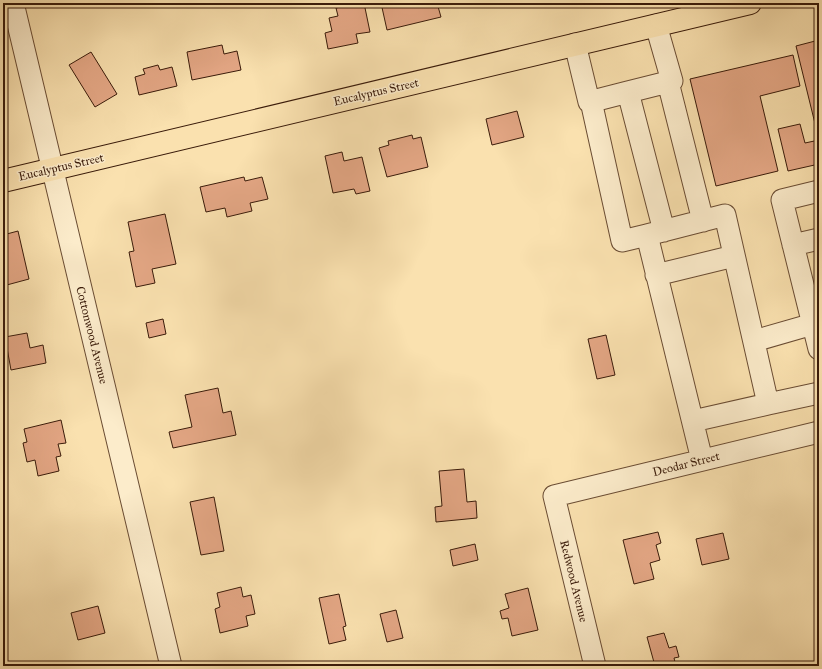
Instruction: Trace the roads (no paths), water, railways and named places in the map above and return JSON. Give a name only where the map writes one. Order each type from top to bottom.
[{"type":"main road","name":"Eucalyptus Street","points":[[3,181],[750,3]]},
{"type":"street","name":"Cottonwood Avenue","points":[[13,3],[171,666]]},
{"type":"street","points":[[591,101],[672,81],[656,25]]},
{"type":"street","points":[[575,44],[589,102],[591,101],[622,241],[725,215],[768,404]]},
{"type":"street","points":[[668,82],[703,221]]},
{"type":"street","points":[[628,92],[655,233],[656,275],[702,460]]},
{"type":"street","points":[[819,191],[782,200],[819,349]]},
{"type":"street","points":[[794,246],[819,239]]},
{"type":"street","points":[[656,275],[734,256]]},
{"type":"street","points":[[754,341],[813,324]]},
{"type":"street","points":[[693,422],[819,393]]},
{"type":"street","name":"Deodar Street","points":[[554,496],[819,432]]},
{"type":"street","name":"Redwood Avenue","points":[[554,496],[595,666]]}]
